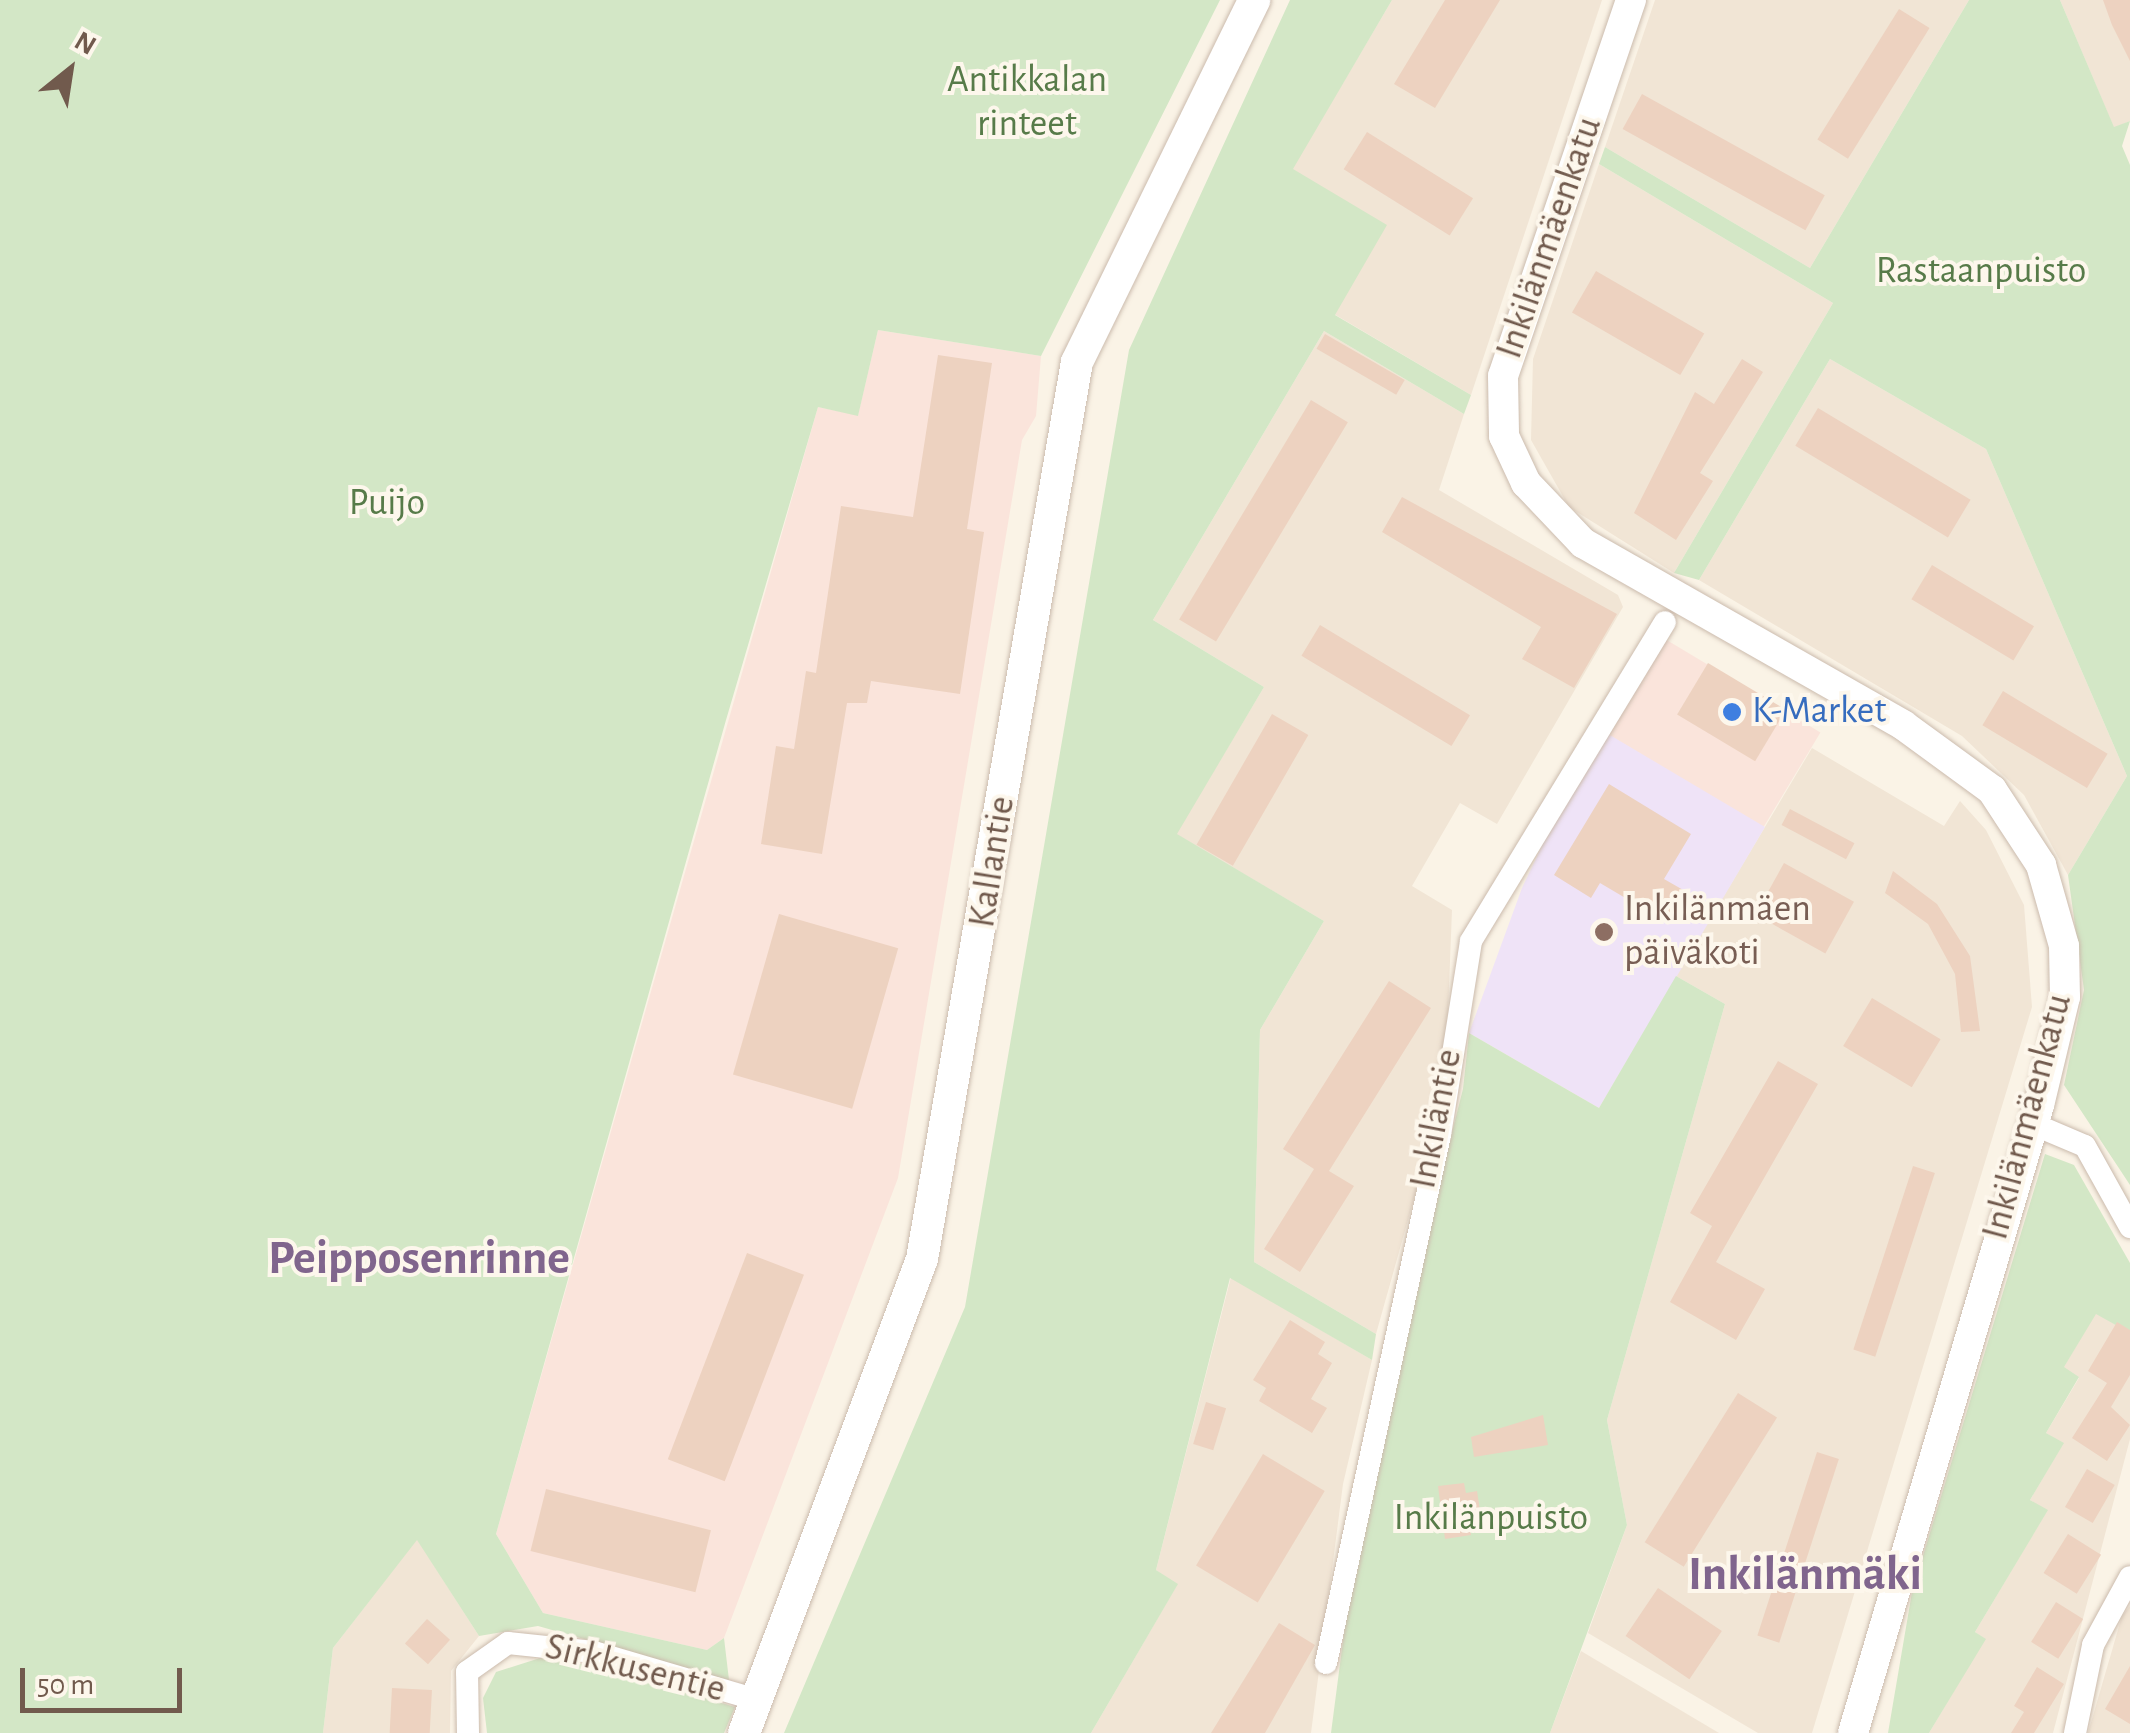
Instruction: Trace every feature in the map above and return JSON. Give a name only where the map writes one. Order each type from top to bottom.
[{"type":"main road","name":"Kallantie","points":[[744,1733],[922,1259],[1077,362],[1254,0]]},
{"type":"street","name":"Inkilänmäenkatu","points":[[1632,0],[1516,325],[1503,376],[1504,436],[1526,484],[1583,543],[1903,724],[1992,790],[2041,866],[2064,946],[2065,997],[2032,1124],[1853,1733]]},
{"type":"street","name":"Inkiläntie","points":[[1326,1663],[1440,1135],[1471,941],[1665,622]]},
{"type":"street","points":[[2032,1124],[2085,1146],[2130,1227]]},
{"type":"street","points":[[2074,1733],[2093,1646],[2130,1577]]},
{"type":"street","name":"Sirkkusentie","points":[[468,1733],[466,1672],[508,1643],[594,1652],[756,1700]]},
{"type":"shaded area","points":[[1392,0],[1602,0],[1471,395],[1334,314],[1292,169]]},
{"type":"shaded area","points":[[1655,0],[1969,0],[1810,268],[1605,147]]},
{"type":"shaded area","points":[[2060,0],[2130,0],[2130,121],[2114,128]]},
{"type":"shaded area","points":[[1599,164],[1833,303],[1674,573],[1569,507],[1531,440],[1533,359]]},
{"type":"shaded area","points":[[878,330],[1041,356],[1036,416],[1022,440],[898,1178],[724,1638],[707,1650],[543,1613],[496,1534],[818,407],[858,415]]},
{"type":"shaded area","points":[[1324,331],[1464,414],[1439,490],[1618,595],[1623,607],[1497,824],[1460,803],[1412,886],[1452,910],[1445,1088],[1376,1334],[1254,1262],[1260,1030],[1324,921],[1176,834],[1264,687],[1153,620]]},
{"type":"shaded area","points":[[1830,359],[1986,449],[2127,776],[2068,875],[2024,795],[1962,736],[1699,580]]},
{"type":"shaded area","points":[[1655,633],[1820,732],[1763,828],[1598,728]]},
{"type":"shaded area","name":"Inkilänmäen päiväkoti","points":[[1598,728],[1765,827],[1599,1108],[1469,1033],[1522,888]]},
{"type":"shaded area","points":[[1812,748],[1944,826],[1960,801],[1986,830],[2024,905],[2032,1007],[1812,1733],[1758,1733],[1588,1633],[1627,1525],[1607,1420],[1725,1004],[1676,976]]},
{"type":"shaded area","points":[[1231,1277],[1372,1360],[1343,1484],[1311,1733],[1091,1733],[1177,1585],[1156,1570]]},
{"type":"shaded area","points":[[2096,1313],[2130,1333],[2130,1439],[2053,1733],[1929,1733],[1985,1639],[1975,1632],[2047,1511],[2030,1500],[2063,1444],[2046,1433],[2079,1378],[2063,1368]]},
{"type":"shaded area","points":[[417,1539],[479,1636],[451,1671],[450,1733],[323,1733],[333,1648]]},
{"type":"shaded area","points":[[2130,1606],[2130,1733],[2088,1733],[2122,1616]]},
{"type":"shaded area","points":[[1581,1651],[1719,1733],[1550,1733]]},
{"type":"green space","name":"Puijo","points":[[0,0],[1220,0],[1041,356],[878,330],[858,416],[818,407],[726,720],[496,1534],[543,1613],[707,1650],[724,1638],[729,1680],[538,1626],[479,1636],[417,1540],[333,1648],[323,1733],[0,1733]]},
{"type":"green space","points":[[1290,0],[1392,0],[1293,169],[1387,225],[1335,315],[1471,395],[1464,414],[1324,331],[1153,620],[1264,687],[1177,834],[1324,921],[1260,1030],[1254,1262],[1376,1334],[1372,1360],[1230,1278],[1156,1570],[1178,1584],[1091,1733],[784,1733],[965,1307],[1129,350]]},
{"type":"green space","name":"Rastaanpuisto","points":[[1969,0],[2060,0],[2114,127],[2130,121],[2122,146],[2130,165],[2130,1185],[2064,1085],[2084,990],[2068,875],[2127,776],[1986,449],[1830,359],[1699,580],[1674,573],[1833,303],[1599,164],[1605,147],[1810,268]]},
{"type":"green space","name":"Inkilänpuisto","points":[[1676,976],[1725,1004],[1607,1420],[1627,1525],[1550,1733],[1331,1733],[1365,1472],[1463,1089],[1469,1033],[1599,1108]]},
{"type":"green space","points":[[2045,1154],[2074,1165],[2130,1263],[2130,1333],[2096,1314],[2064,1367],[2079,1377],[2046,1433],[2064,1443],[2030,1500],[2048,1510],[1975,1632],[1986,1639],[1929,1733],[1888,1733],[1912,1592]]},
{"type":"green space","points":[[540,1658],[603,1667],[735,1707],[724,1733],[487,1733],[483,1698],[496,1672]]},
{"type":"building","points":[[1445,0],[1500,0],[1435,108],[1394,84]]},
{"type":"building","points":[[2103,0],[2130,0],[2130,61],[2112,25]]},
{"type":"building","points":[[1899,9],[1930,28],[1848,159],[1817,140]]},
{"type":"building","points":[[1642,94],[1825,195],[1805,230],[1623,129]]},
{"type":"building","points":[[1367,132],[1473,198],[1450,236],[1344,169]]},
{"type":"building","points":[[1596,271],[1704,334],[1680,375],[1572,313]]},
{"type":"building","points":[[1325,334],[1405,380],[1396,395],[1316,349]]},
{"type":"building","points":[[938,355],[992,363],[967,529],[984,532],[960,694],[871,681],[867,703],[847,703],[822,854],[761,844],[776,746],[794,749],[806,671],[816,673],[841,506],[913,517]]},
{"type":"building","points":[[1742,359],[1763,372],[1700,473],[1713,481],[1676,540],[1634,513],[1695,392],[1714,404]]},
{"type":"building","points":[[1311,400],[1348,422],[1216,642],[1179,619]]},
{"type":"building","points":[[1818,408],[1971,500],[1948,537],[1795,446]]},
{"type":"building","points":[[1402,497],[1617,614],[1574,688],[1522,659],[1541,627],[1382,532]]},
{"type":"building","points":[[1932,565],[2034,626],[2013,661],[1911,599]]},
{"type":"building","points":[[1320,625],[1470,715],[1451,746],[1301,656]]},
{"type":"building","name":"K-Market","points":[[1708,663],[1786,710],[1755,761],[1677,714]]},
{"type":"building","points":[[2003,691],[2108,754],[2087,788],[1982,725]]},
{"type":"building","points":[[1272,714],[1308,735],[1233,866],[1196,845]]},
{"type":"building","name":"Inkilänmäen päiväkoti","points":[[1609,784],[1691,834],[1664,879],[1685,891],[1666,922],[1600,883],[1591,898],[1554,875]]},
{"type":"building","points":[[1790,809],[1854,843],[1846,859],[1782,825]]},
{"type":"building","points":[[1784,863],[1854,902],[1825,953],[1755,915]]},
{"type":"building","points":[[1893,871],[1937,904],[1970,956],[1980,1031],[1961,1032],[1955,974],[1928,924],[1885,893]]},
{"type":"building","points":[[779,914],[898,948],[852,1109],[733,1075]]},
{"type":"building","points":[[1389,981],[1431,1008],[1329,1171],[1354,1186],[1300,1272],[1264,1249],[1314,1169],[1283,1149]]},
{"type":"building","points":[[1872,998],[1941,1039],[1912,1087],[1843,1046]]},
{"type":"building","points":[[1778,1061],[1818,1084],[1716,1262],[1765,1289],[1736,1340],[1670,1302],[1712,1226],[1690,1213]]},
{"type":"building","points":[[1913,1166],[1935,1173],[1875,1357],[1853,1350]]},
{"type":"building","points":[[747,1253],[804,1275],[725,1481],[668,1459]]},
{"type":"building","points":[[1290,1320],[1325,1342],[1318,1354],[1332,1363],[1311,1399],[1327,1408],[1312,1433],[1259,1401],[1266,1388],[1253,1380]]},
{"type":"building","points":[[2117,1322],[2130,1330],[2130,1375],[2111,1407],[2130,1425],[2107,1461],[2072,1438],[2107,1383],[2088,1371]]},
{"type":"building","points":[[1738,1393],[1777,1417],[1684,1567],[1645,1542]]},
{"type":"building","points":[[1206,1402],[1226,1408],[1213,1450],[1193,1444]]},
{"type":"building","points":[[1543,1415],[1548,1445],[1474,1457],[1471,1437]]},
{"type":"building","points":[[1817,1452],[1839,1459],[1779,1643],[1757,1636]]},
{"type":"building","points":[[1263,1454],[1325,1491],[1258,1603],[1196,1565]]},
{"type":"building","points":[[2087,1469],[2115,1485],[2093,1523],[2065,1507]]},
{"type":"building","points":[[1464,1483],[1466,1493],[1477,1491],[1480,1510],[1468,1511],[1471,1535],[1445,1539],[1438,1486]]},
{"type":"building","points":[[546,1489],[711,1530],[695,1592],[531,1551]]},
{"type":"building","points":[[2068,1534],[2101,1555],[2077,1594],[2044,1573]]},
{"type":"building","points":[[1658,1588],[1722,1631],[1689,1679],[1626,1636]]},
{"type":"building","points":[[2056,1602],[2083,1619],[2058,1659],[2031,1642]]},
{"type":"building","points":[[427,1619],[450,1640],[428,1664],[405,1644]]},
{"type":"building","points":[[1279,1623],[1315,1645],[1265,1733],[1211,1733]]},
{"type":"building","points":[[2130,1666],[2130,1724],[2105,1709]]},
{"type":"building","points":[[2037,1667],[2064,1684],[2034,1733],[2011,1733],[2024,1712],[2014,1706]]},
{"type":"building","points":[[392,1688],[432,1690],[430,1733],[390,1733]]},
{"type":"place","name":"K-Market","points":[[1732,712]]},
{"type":"place","name":"Inkilänmäen päiväkoti","points":[[1604,932]]},
{"type":"district","name":"Peipposenrinne","points":[[419,1260]]},
{"type":"district","name":"Inkilänmäki","points":[[1805,1576]]},
{"type":"park label","name":"Antikkalan rinteet","points":[[1027,102]]}]
